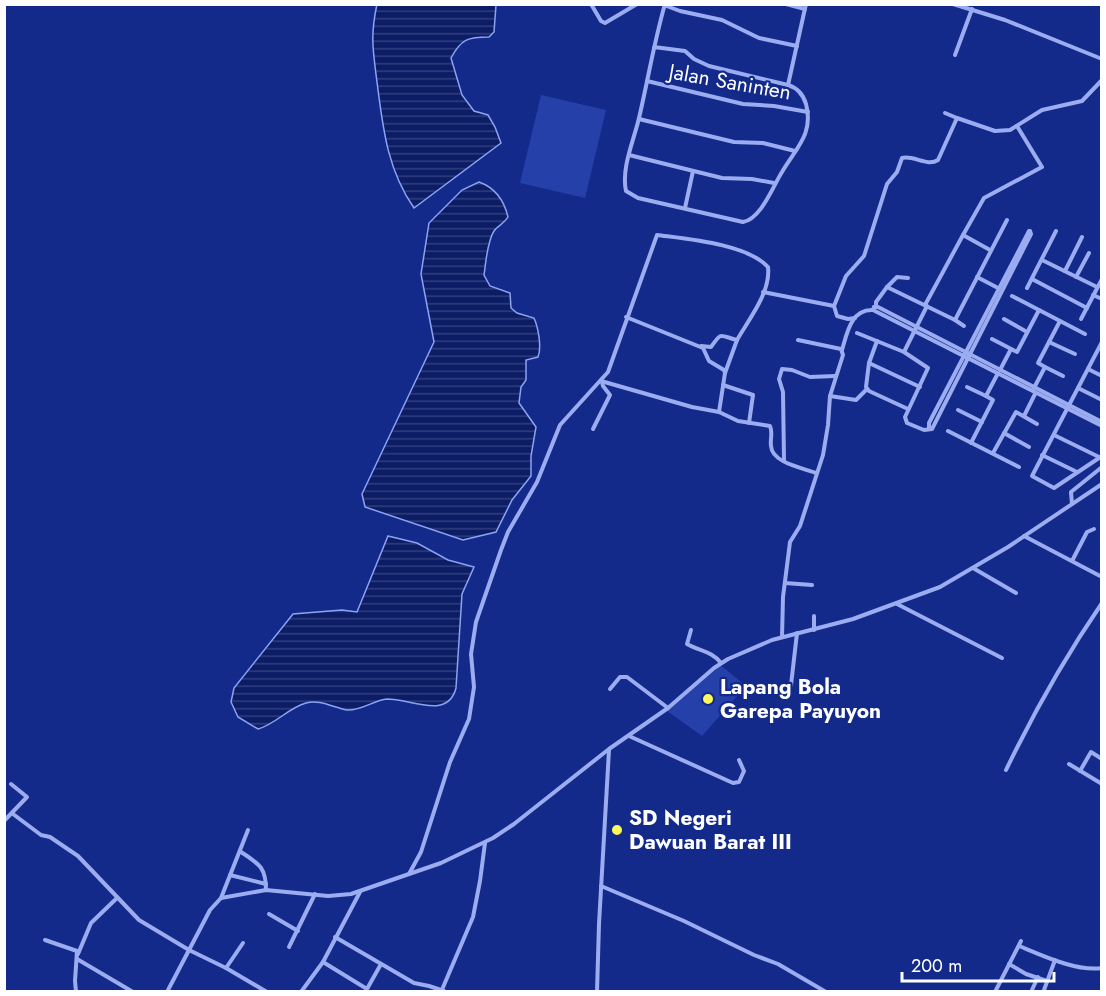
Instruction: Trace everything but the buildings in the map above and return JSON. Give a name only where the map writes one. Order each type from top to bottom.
[{"type":"street","points":[[591,4],[601,21],[606,23],[636,4]]},
{"type":"street","points":[[786,4],[806,7],[788,85]]},
{"type":"street","points":[[953,4],[1023,27],[1101,59]]},
{"type":"street","points":[[955,55],[978,4]]},
{"type":"street","points":[[654,47],[685,51],[694,59],[709,66],[795,87],[804,97],[809,126],[755,216],[743,222],[628,194],[625,184],[629,155],[639,118],[654,47],[664,5],[680,11],[722,20],[747,33],[797,46]]},
{"type":"street","points":[[945,113],[1003,132],[1042,110],[1082,101],[1101,80]]},
{"type":"street","name":"Jalan Saninten","points":[[647,81],[743,104],[774,106],[808,112]]},
{"type":"street","points":[[639,118],[734,142],[764,143],[795,151]]},
{"type":"street","points":[[855,318],[837,316],[834,306],[846,276],[864,256],[887,184],[897,172],[902,158],[909,157],[930,163],[938,159],[957,118]]},
{"type":"street","points":[[904,352],[926,305],[984,198],[1041,166],[1017,126]]},
{"type":"street","points":[[629,155],[732,179],[752,179],[774,183]]},
{"type":"street","points":[[685,208],[693,170]]},
{"type":"street","points":[[955,320],[1007,220]]},
{"type":"street","points":[[857,333],[904,352],[928,368],[905,417],[907,423],[924,430],[934,426],[972,344],[985,319],[1016,259],[1027,232],[1030,231],[1031,234],[1016,259],[998,288],[985,319]]},
{"type":"street","points":[[1027,288],[1056,231]]},
{"type":"street","points":[[409,875],[421,852],[450,762],[469,719],[474,687],[471,654],[476,622],[508,532],[537,482],[560,425],[601,381],[610,366],[657,235],[720,245],[764,262],[769,270],[763,292],[737,339],[725,373],[719,412]]},
{"type":"street","points":[[963,235],[990,250]]},
{"type":"street","points":[[1065,271],[1082,237]]},
{"type":"street","points":[[1076,277],[1089,252]]},
{"type":"street","points":[[1042,260],[1097,288]]},
{"type":"street","points":[[874,308],[876,302],[897,277],[908,278]]},
{"type":"street","points":[[977,277],[998,288]]},
{"type":"street","points":[[1032,279],[1087,308]]},
{"type":"street","points":[[1081,319],[1101,279]]},
{"type":"street","points":[[887,288],[926,305],[963,326]]},
{"type":"street","points":[[763,292],[834,306]]},
{"type":"street","points":[[1093,295],[1101,299]]},
{"type":"street","points":[[1012,296],[1085,334]]},
{"type":"street","points":[[782,637],[790,543],[800,526],[825,447],[830,396],[843,355],[841,350],[848,327],[864,311],[874,308],[967,355],[1035,393],[1101,422]]},
{"type":"street","points":[[992,339],[1017,352],[1039,310]]},
{"type":"street","points":[[626,317],[700,346],[711,347],[716,337],[720,335],[737,339]]},
{"type":"street","points":[[1004,319],[1027,332]]},
{"type":"street","points":[[1060,321],[1038,363],[1063,376]]},
{"type":"street","points":[[798,339],[841,350]]},
{"type":"street","points":[[830,396],[856,400],[867,389],[869,363],[877,341]]},
{"type":"street","points":[[1049,342],[1075,354]]},
{"type":"street","points":[[1100,457],[1057,486],[1050,487],[1032,476],[1077,388],[1100,349],[1101,342]]},
{"type":"street","points":[[700,346],[709,361],[725,373]]},
{"type":"street","points":[[986,396],[1011,349]]},
{"type":"street","points":[[869,363],[920,387]]},
{"type":"street","points":[[1034,387],[1045,367]]},
{"type":"street","points":[[784,461],[783,392],[779,379],[782,369],[810,377],[836,376]]},
{"type":"street","points":[[1088,369],[1101,376]]},
{"type":"street","points":[[999,372],[1034,387],[1101,426]]},
{"type":"street","points":[[601,381],[692,408],[719,412],[738,421],[770,426],[772,451],[784,461],[816,473]]},
{"type":"street","points":[[593,429],[610,395],[601,381]]},
{"type":"street","points":[[723,385],[753,395],[749,423]]},
{"type":"street","points":[[967,387],[993,400],[971,442]]},
{"type":"street","points":[[1077,388],[1101,400]]},
{"type":"street","points":[[867,389],[908,409]]},
{"type":"street","points":[[1024,416],[1035,393]]},
{"type":"street","points":[[958,410],[982,422]]},
{"type":"street","points":[[993,453],[1016,412],[1037,424]]},
{"type":"street","points":[[948,431],[1019,467]]},
{"type":"street","points":[[1004,434],[1029,447]]},
{"type":"street","points":[[1054,435],[1100,457]]},
{"type":"street","points":[[1042,455],[1077,472]]},
{"type":"street","points":[[1072,504],[1071,492],[1101,467]]},
{"type":"street","points":[[221,898],[266,890],[339,896],[441,863],[485,842],[529,813],[609,749],[668,708],[721,663],[782,637],[853,619],[940,587],[1024,536],[1101,484]]},
{"type":"street","points":[[1072,561],[1088,532],[1094,529]]},
{"type":"street","points":[[1024,536],[1101,577]]},
{"type":"street","points":[[973,568],[1016,593]]},
{"type":"street","points":[[785,582],[812,585]]},
{"type":"street","points":[[896,603],[1002,658]]},
{"type":"street","points":[[1006,770],[1038,705],[1101,603]]},
{"type":"street","points":[[814,616],[814,630]]},
{"type":"street","points":[[691,630],[688,646],[703,650],[716,657],[721,663]]},
{"type":"street","points":[[791,685],[797,633]]},
{"type":"street","points":[[610,689],[620,677],[627,677],[668,708]]},
{"type":"street","points":[[629,736],[733,783],[739,782],[744,771],[739,760]]},
{"type":"street","points":[[597,992],[609,749]]},
{"type":"street","points":[[1080,771],[1091,752],[1101,759]]},
{"type":"street","points":[[1069,764],[1101,784]]},
{"type":"street","points":[[4,821],[27,797],[11,784]]},
{"type":"street","points":[[13,814],[40,835],[50,837],[78,856],[139,920],[267,992]]},
{"type":"street","points":[[167,992],[210,910],[221,898],[248,830]]},
{"type":"street","points":[[335,937],[414,983],[442,991],[472,917],[485,842]]},
{"type":"street","points":[[241,852],[262,867],[266,890]]},
{"type":"street","points":[[230,874],[266,884]]},
{"type":"street","points":[[601,886],[778,964],[826,992]]},
{"type":"street","points":[[301,992],[323,962],[360,891]]},
{"type":"street","points":[[289,947],[315,894]]},
{"type":"street","points":[[76,992],[77,957],[91,923],[117,898]]},
{"type":"street","points":[[268,914],[298,931]]},
{"type":"street","points":[[45,940],[72,948],[77,957],[133,992]]},
{"type":"street","points":[[226,968],[243,943]]},
{"type":"street","points":[[995,992],[1020,943],[1055,960],[1089,969],[1101,969]]},
{"type":"street","points":[[1044,990],[1055,960]]},
{"type":"street","points":[[323,962],[366,990],[381,964]]},
{"type":"street","points":[[1009,964],[1047,981]]},
{"type":"street","points":[[1031,992],[1038,978]]},
{"type":"shaded area","points":[[377,4],[496,5],[494,32],[489,37],[466,40],[451,58],[462,95],[474,111],[488,115],[501,143],[414,208],[392,163],[384,132],[373,43]]},
{"type":"shaded area","points":[[541,95],[606,110],[585,198],[520,183]]},
{"type":"shaded area","points":[[479,182],[498,195],[508,217],[492,236],[484,275],[490,286],[510,293],[511,308],[517,313],[534,318],[540,348],[538,357],[526,360],[526,380],[521,387],[519,403],[536,427],[531,456],[531,476],[512,500],[496,532],[463,540],[365,507],[362,494],[434,342],[421,274],[429,223],[462,190]]},
{"type":"shaded area","points":[[388,536],[417,543],[448,560],[474,567],[462,594],[456,688],[452,698],[437,706],[387,699],[352,710],[311,702],[293,708],[271,724],[258,729],[238,717],[231,702],[234,688],[293,614],[342,610],[357,612]]},
{"type":"shaded area","name":"Lapang Bola Garepa Payuyon","points":[[719,664],[746,686],[702,736],[667,711]]},
{"type":"place","name":"Lapang Bola Garepa Payuyon","points":[[708,699]]},
{"type":"place","name":"SD Negeri Dawuan Barat III","points":[[617,830]]}]
